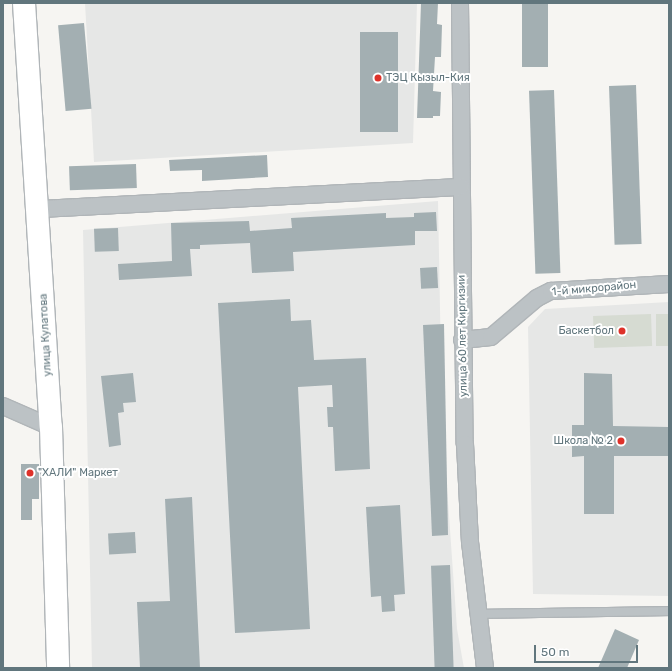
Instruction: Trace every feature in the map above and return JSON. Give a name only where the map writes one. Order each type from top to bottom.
[{"type":"highway","name":"улица Кулатова","points":[[24,3],[39,209],[51,428],[58,668]]},
{"type":"street","name":"улица 60 лет Киргизии","points":[[460,3],[462,340],[468,519],[477,614],[485,668]]},
{"type":"street","points":[[39,209],[460,187]]},
{"type":"street","name":"1-й микрорайон","points":[[462,340],[490,337],[537,298],[551,291],[669,284]]},
{"type":"street","points":[[3,406],[51,428]]},
{"type":"lane","points":[[477,614],[669,611]]},
{"type":"shaded area","points":[[85,3],[417,3],[413,143],[94,162]]},
{"type":"shaded area","points":[[438,201],[442,416],[457,629],[464,668],[92,668],[83,230]]},
{"type":"shaded area","points":[[669,302],[669,596],[533,594],[528,327],[545,309]]},
{"type":"shaded area","name":"Баскетбол","points":[[651,314],[652,346],[594,348],[593,316]]},
{"type":"shaded area","points":[[656,314],[669,314],[669,346],[656,346]]},
{"type":"building","points":[[421,3],[438,3],[437,24],[442,25],[441,57],[435,57],[433,91],[441,92],[440,116],[433,116],[433,118],[417,118]]},
{"type":"building","points":[[522,3],[548,3],[548,67],[522,67]]},
{"type":"building","points":[[84,23],[91,109],[66,111],[58,25]]},
{"type":"building","points":[[360,32],[398,32],[398,132],[360,132]]},
{"type":"building","points":[[636,85],[642,244],[615,245],[609,86]]},
{"type":"building","points":[[554,90],[560,273],[535,274],[529,91]]},
{"type":"building","points":[[267,155],[268,177],[202,181],[202,170],[170,171],[169,160]]},
{"type":"building","points":[[136,164],[137,188],[70,190],[69,166]]},
{"type":"building","points":[[436,212],[437,231],[415,231],[415,245],[293,252],[294,271],[252,273],[250,243],[200,245],[200,249],[190,249],[192,276],[119,280],[118,264],[172,261],[171,223],[249,221],[250,231],[292,228],[291,218],[386,213],[386,218],[414,217],[414,213]]},
{"type":"building","points":[[118,228],[119,251],[95,252],[94,229]]},
{"type":"building","points":[[437,267],[438,288],[421,289],[420,268]]},
{"type":"building","points":[[290,299],[291,321],[311,320],[314,360],[366,358],[370,469],[335,471],[333,427],[328,427],[327,407],[333,407],[332,385],[298,387],[310,629],[235,633],[218,303]]},
{"type":"building","points":[[444,324],[448,535],[432,536],[423,325]]},
{"type":"building","points":[[133,373],[136,402],[123,403],[124,412],[118,413],[121,445],[109,447],[101,376]]},
{"type":"building","name":"Школа № 2","points":[[584,373],[612,374],[613,426],[669,427],[669,456],[614,456],[614,514],[584,514],[584,456],[572,457],[572,425],[584,425]]},
{"type":"building","points":[[21,464],[39,464],[39,499],[32,499],[32,520],[21,520]]},
{"type":"building","points":[[192,497],[200,668],[140,668],[137,602],[170,601],[165,499]]},
{"type":"building","points":[[400,505],[405,594],[394,595],[395,611],[382,612],[381,596],[371,597],[366,507]]},
{"type":"building","points":[[135,532],[136,553],[109,554],[108,533]]},
{"type":"building","points":[[450,565],[454,668],[435,668],[431,566]]},
{"type":"building","points":[[615,629],[639,640],[627,668],[598,668]]},
{"type":"place","name":"ТЭЦ Кызыл-Кия","points":[[378,78]]},
{"type":"place","name":"Баскетбол","points":[[622,331]]},
{"type":"place","name":"Школа № 2","points":[[621,441]]},
{"type":"place","name":"\"ХАЛИ\" Маркет","points":[[30,473]]}]
